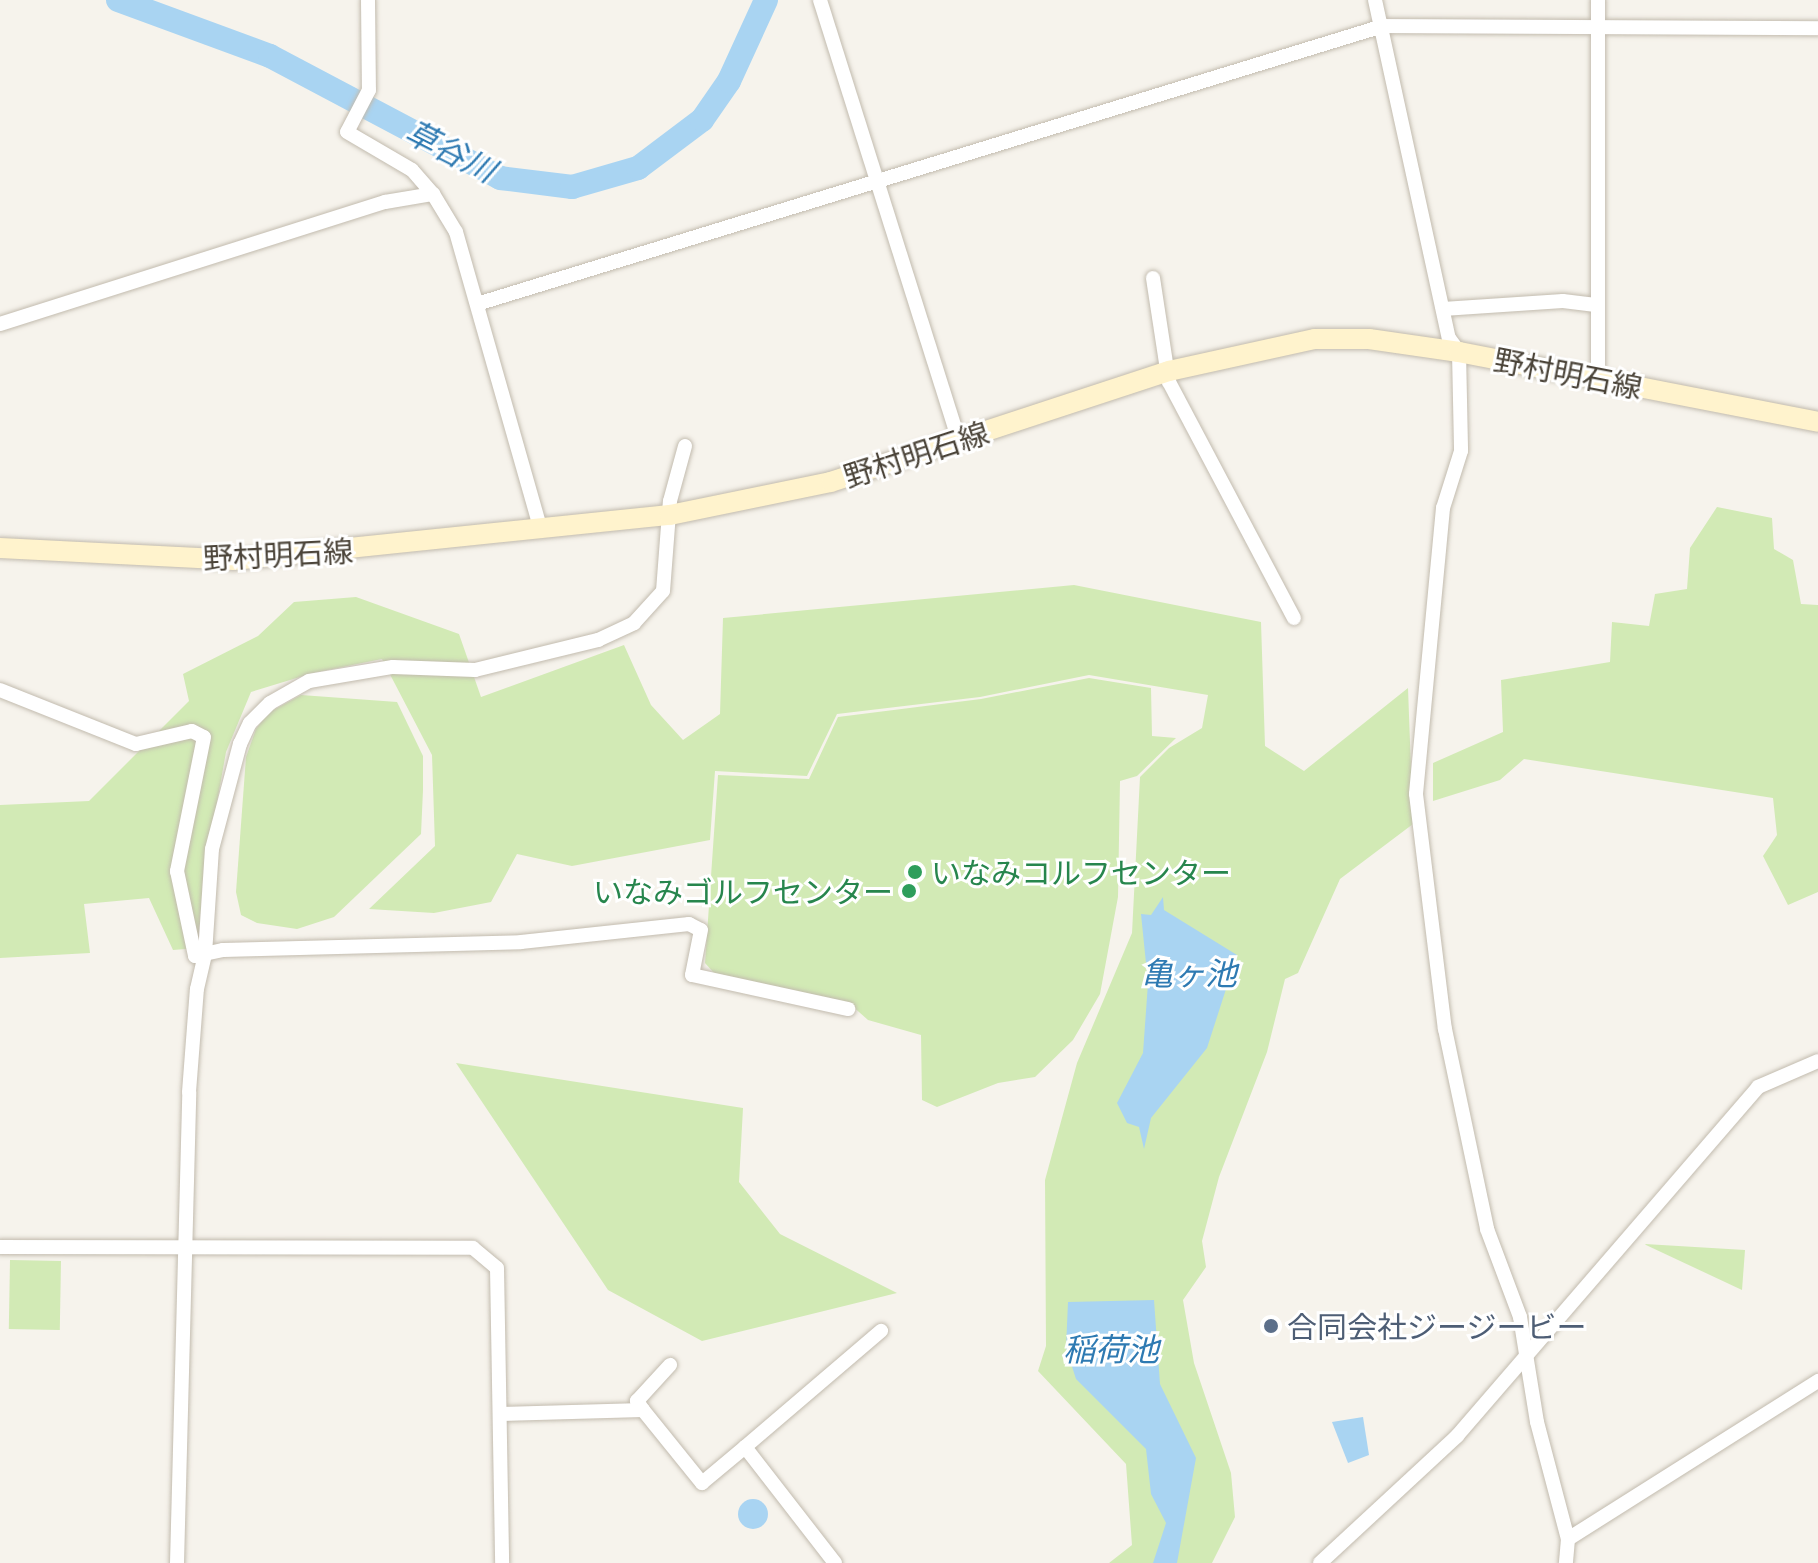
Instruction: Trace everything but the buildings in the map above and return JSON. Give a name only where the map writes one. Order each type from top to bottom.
[{"type":"main road","name":"野村明石線","points":[[0,548],[233,560],[670,515],[831,482],[1169,371],[1315,339],[1369,339],[1459,352],[1818,422]]},
{"type":"street","points":[[368,0],[369,90],[347,132],[412,170],[433,194],[456,232],[541,530]]},
{"type":"street","points":[[820,0],[875,185],[959,440]]},
{"type":"street","points":[[1375,0],[1449,338],[1459,352],[1461,451],[1443,508],[1416,794],[1445,1029],[1474,1175],[1520,1317],[1537,1422],[1568,1539],[1566,1563]]},
{"type":"street","points":[[1598,0],[1598,380]]},
{"type":"street","points":[[477,304],[875,185],[1383,26],[1818,28]]},
{"type":"street","points":[[0,324],[385,202],[433,194]]},
{"type":"street","points":[[1153,278],[1169,382],[1294,618]]},
{"type":"street","points":[[1443,309],[1563,301],[1598,305]]},
{"type":"street","points":[[177,1563],[190,1077],[197,989],[205,954],[212,849],[229,771],[250,723],[270,703],[309,681],[393,667],[475,670],[598,640],[634,623],[663,591],[670,515],[685,446]]},
{"type":"street","points":[[0,690],[136,744],[192,731],[204,737],[177,871],[195,956],[521,942],[689,924],[701,930],[692,975],[848,1009]]},
{"type":"street","points":[[1320,1563],[1433,1460],[1758,1087],[1818,1061]]},
{"type":"street","points":[[0,1247],[473,1248],[497,1268],[502,1563]]},
{"type":"street","points":[[670,1365],[637,1401],[702,1483],[881,1331]]},
{"type":"street","points":[[1568,1539],[1818,1381]]},
{"type":"street","points":[[501,1414],[643,1410]]},
{"type":"street","points":[[745,1447],[835,1563]]},
{"type":"green space","points":[[1717,507],[1772,518],[1774,549],[1793,560],[1801,604],[1818,605],[1818,892],[1788,905],[1763,856],[1777,835],[1773,798],[1524,759],[1500,780],[1433,801],[1433,763],[1503,732],[1501,680],[1610,662],[1612,622],[1649,626],[1655,594],[1687,589],[1690,548]]},
{"type":"green space","points":[[1074,585],[1261,622],[1265,746],[1304,771],[1408,688],[1413,824],[1340,879],[1298,973],[1285,979],[1267,1052],[1219,1177],[1202,1241],[1206,1267],[1183,1300],[1194,1363],[1231,1473],[1235,1517],[1212,1563],[1109,1563],[1132,1545],[1126,1464],[1038,1371],[1046,1346],[1045,1180],[1077,1063],[1132,933],[1140,777],[1169,748],[1202,728],[1208,695],[1089,675],[980,697],[837,714],[807,776],[715,771],[710,840],[572,866],[517,854],[491,902],[434,913],[369,909],[435,846],[432,755],[382,659],[313,673],[251,692],[226,752],[203,881],[198,948],[173,950],[149,898],[84,904],[90,953],[0,958],[0,805],[89,801],[189,701],[183,674],[258,636],[294,602],[356,597],[459,634],[481,697],[624,645],[651,705],[683,740],[720,714],[723,618]]},
{"type":"green space","name":"いなみコルフセンター","points":[[1089,678],[1151,688],[1152,736],[1176,738],[1137,776],[1120,781],[1118,897],[1100,994],[1073,1040],[1035,1077],[998,1083],[937,1107],[922,1100],[921,1035],[868,1020],[850,1004],[714,973],[705,963],[718,775],[809,779],[838,717],[981,699]]},
{"type":"green space","points":[[301,695],[397,702],[423,756],[423,790],[421,834],[334,917],[297,929],[257,923],[241,915],[236,892],[246,757],[256,729],[268,713]]},
{"type":"green space","points":[[456,1063],[743,1108],[739,1182],[780,1234],[897,1293],[702,1341],[608,1290]]},
{"type":"green space","points":[[1646,1245],[1745,1250],[1742,1290]]},
{"type":"green space","points":[[10,1260],[61,1261],[60,1330],[9,1329]]},
{"type":"water","name":"亀ヶ池","points":[[1163,897],[1164,910],[1237,955],[1207,1048],[1151,1118],[1144,1149],[1139,1127],[1127,1123],[1117,1103],[1143,1053],[1148,983],[1141,914],[1151,915]]},
{"type":"water","name":"稲荷池","points":[[1154,1300],[1160,1384],[1196,1458],[1177,1563],[1153,1563],[1166,1523],[1151,1494],[1146,1449],[1076,1379],[1066,1348],[1068,1302]]},
{"type":"water","points":[[1363,1417],[1369,1455],[1348,1463],[1332,1422]]},
{"type":"water","points":[[753,1499],[764,1503],[768,1514],[764,1525],[753,1529],[742,1525],[738,1514],[742,1503]]},
{"type":"waterway","name":"草谷川","points":[[118,0],[270,56],[500,178],[572,187],[638,168],[702,120],[729,81],[766,0]]},
{"type":"place","name":"いなみコルフセンター","points":[[915,872]]},
{"type":"place","name":"いなみゴルフセンター","points":[[909,891]]},
{"type":"place","name":"合同会社ジージービー","points":[[1271,1326]]}]
